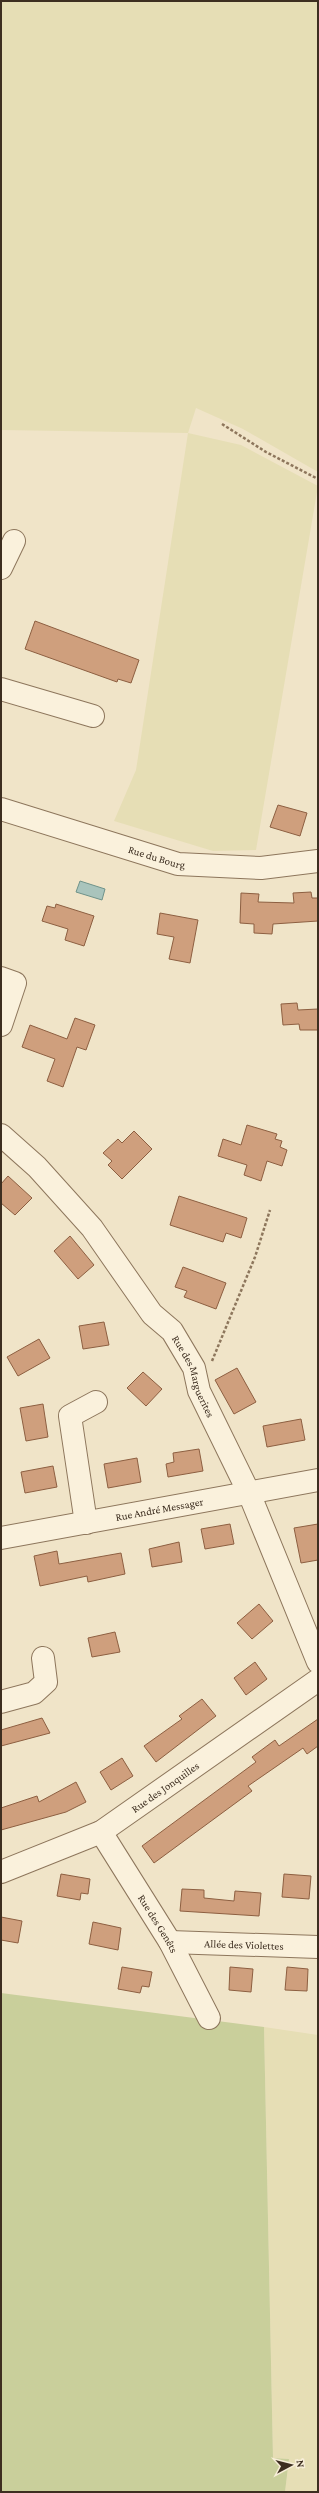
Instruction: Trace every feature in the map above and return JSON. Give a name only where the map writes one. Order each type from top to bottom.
[{"type":"street","points":[[1,568],[14,541]]},
{"type":"street","points":[[1,689],[93,716]]},
{"type":"street","name":"Rue du Bourg","points":[[1,809],[178,864],[261,868],[318,861]]},
{"type":"street","points":[[1,978],[15,983],[1,1025]]},
{"type":"street","name":"Rue des Marguerites","points":[[1,1135],[37,1167],[92,1228],[152,1314],[172,1331],[194,1368],[199,1390],[249,1493],[318,1662]]},
{"type":"street","points":[[86,1523],[70,1416],[96,1402]]},
{"type":"street","name":"Rue André Messager","points":[[1,1538],[318,1480]]},
{"type":"street","points":[[1,1702],[34,1693],[46,1682],[43,1658]]},
{"type":"street","name":"Rue des Jonquilles","points":[[1,1872],[100,1832],[318,1680]]},
{"type":"street","name":"Rue des Genêts","points":[[100,1832],[170,1942],[209,2018]]},
{"type":"street","name":"Allée des Violettes","points":[[170,1942],[318,1947]]},
{"type":"path","points":[[222,424],[266,452],[318,479]]},
{"type":"path","points":[[212,1362],[254,1257],[270,1210]]},
{"type":"shaded area","points":[[1,1],[318,1],[318,472],[243,429],[196,408],[188,433],[1,430]]},
{"type":"shaded area","points":[[188,433],[241,445],[318,486],[256,850],[213,851],[114,821],[136,770]]},
{"type":"shaded area","points":[[264,2027],[318,2035],[318,2492],[285,2492],[289,2459],[273,2458]]},
{"type":"green space","points":[[1,1993],[264,2027],[273,2458],[289,2459],[285,2492],[1,2492]]},
{"type":"water","points":[[80,881],[105,889],[102,900],[76,892]]},
{"type":"building","points":[[35,621],[139,660],[131,683],[118,679],[117,682],[25,649]]},
{"type":"building","points":[[278,805],[307,813],[300,836],[270,827]]},
{"type":"building","points":[[311,892],[312,898],[318,898],[318,921],[273,924],[272,934],[254,933],[254,924],[240,923],[241,893],[259,894],[258,902],[294,903],[293,893]]},
{"type":"building","points":[[56,904],[94,916],[84,946],[65,940],[68,929],[42,921],[47,906],[55,908]]},
{"type":"building","points":[[160,913],[198,920],[190,963],[169,959],[174,937],[157,934]]},
{"type":"building","points":[[297,1003],[298,1010],[318,1009],[318,1030],[300,1030],[299,1024],[283,1025],[281,1004]]},
{"type":"building","points":[[75,1018],[95,1025],[86,1050],[77,1047],[63,1087],[47,1081],[55,1059],[22,1047],[30,1025],[67,1039]]},
{"type":"building","points":[[247,1125],[277,1134],[275,1139],[282,1141],[280,1147],[287,1150],[282,1166],[267,1161],[261,1181],[244,1175],[247,1165],[218,1156],[223,1139],[241,1145]]},
{"type":"building","points":[[134,1131],[152,1149],[122,1179],[108,1165],[112,1161],[103,1153],[118,1139],[122,1143]]},
{"type":"building","points":[[8,1176],[32,1198],[15,1215],[1,1203],[1,1184]]},
{"type":"building","points":[[179,1196],[247,1218],[241,1238],[226,1233],[223,1242],[170,1225]]},
{"type":"building","points":[[70,1236],[94,1265],[78,1279],[54,1251]]},
{"type":"building","points":[[183,1267],[226,1283],[216,1309],[184,1297],[187,1291],[175,1287]]},
{"type":"building","points":[[104,1322],[109,1345],[83,1349],[79,1326]]},
{"type":"building","points":[[39,1339],[50,1358],[18,1376],[7,1357]]},
{"type":"building","points":[[237,1368],[256,1402],[234,1414],[215,1380]]},
{"type":"building","points":[[143,1372],[162,1389],[146,1406],[127,1388]]},
{"type":"building","points":[[43,1404],[48,1437],[26,1441],[20,1408]]},
{"type":"building","points":[[301,1419],[305,1440],[267,1447],[263,1426]]},
{"type":"building","points":[[199,1449],[203,1471],[168,1477],[166,1464],[174,1462],[173,1453]]},
{"type":"building","points":[[137,1458],[141,1482],[108,1488],[104,1464]]},
{"type":"building","points":[[53,1466],[57,1487],[25,1493],[21,1472]]},
{"type":"building","points":[[230,1524],[234,1544],[205,1549],[201,1529]]},
{"type":"building","points":[[318,1524],[318,1560],[301,1563],[294,1528]]},
{"type":"building","points":[[179,1542],[182,1562],[152,1567],[149,1549]]},
{"type":"building","points":[[57,1551],[59,1564],[121,1553],[125,1574],[88,1582],[87,1576],[40,1586],[34,1556]]},
{"type":"building","points":[[259,1604],[273,1621],[252,1639],[237,1623]]},
{"type":"building","points":[[115,1632],[120,1652],[92,1657],[88,1638]]},
{"type":"building","points":[[255,1662],[267,1679],[246,1695],[234,1678]]},
{"type":"building","points":[[202,1699],[216,1716],[156,1762],[144,1746],[182,1719],[179,1716]]},
{"type":"building","points":[[42,1718],[50,1733],[1,1746],[1,1730]]},
{"type":"building","points":[[318,1719],[318,1746],[307,1754],[303,1748],[248,1786],[252,1791],[154,1863],[142,1846],[256,1762],[252,1757],[275,1740],[279,1746]]},
{"type":"building","points":[[122,1758],[133,1776],[111,1790],[100,1772]]},
{"type":"building","points":[[76,1782],[86,1802],[66,1812],[1,1830],[1,1808],[37,1796],[39,1802]]},
{"type":"building","points":[[61,1874],[90,1879],[88,1894],[81,1893],[80,1900],[57,1896]]},
{"type":"building","points":[[284,1874],[311,1876],[309,1899],[282,1897]]},
{"type":"building","points":[[182,1889],[204,1890],[204,1898],[234,1901],[235,1891],[261,1893],[259,1916],[180,1911]]},
{"type":"building","points":[[1,1917],[22,1921],[18,1943],[1,1940]]},
{"type":"building","points":[[93,1922],[121,1928],[118,1950],[89,1944]]},
{"type":"building","points":[[122,1967],[152,1972],[149,1987],[142,1986],[140,1993],[118,1989]]},
{"type":"building","points":[[230,1967],[253,1969],[251,1992],[229,1990]]},
{"type":"building","points":[[287,1967],[308,1969],[307,1991],[285,1990]]}]
